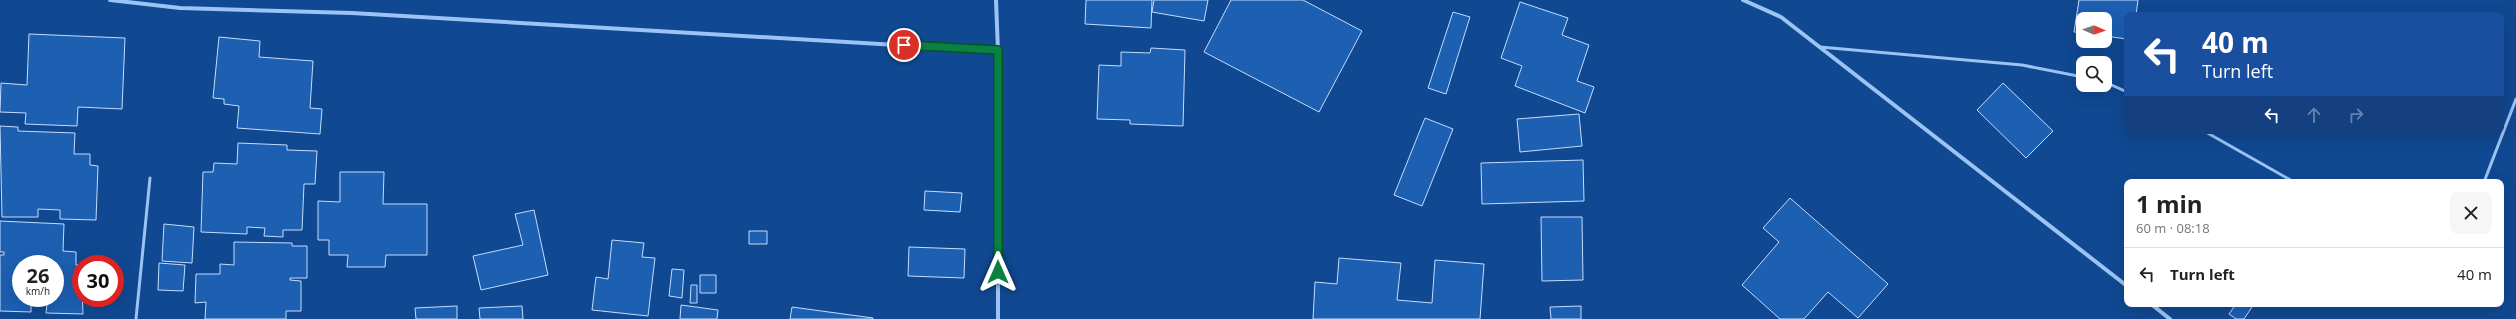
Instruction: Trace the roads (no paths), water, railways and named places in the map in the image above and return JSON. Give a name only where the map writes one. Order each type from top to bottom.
[{"type":"street","points":[[110,0],[180,8],[352,13],[998,50]]},
{"type":"street","points":[[996,0],[998,50],[998,319]]},
{"type":"street","points":[[1743,0],[1781,16],[2124,284]]},
{"type":"street","points":[[2155,307],[2170,319]]},
{"type":"lane","points":[[1820,47],[2022,65],[2076,76]]},
{"type":"lane","points":[[2112,85],[2124,91]]},
{"type":"lane","points":[[2504,130],[2516,99]]},
{"type":"lane","points":[[2209,134],[2289,179]]},
{"type":"lane","points":[[2485,179],[2503,134]]},
{"type":"lane","points":[[136,319],[150,178]]}]
